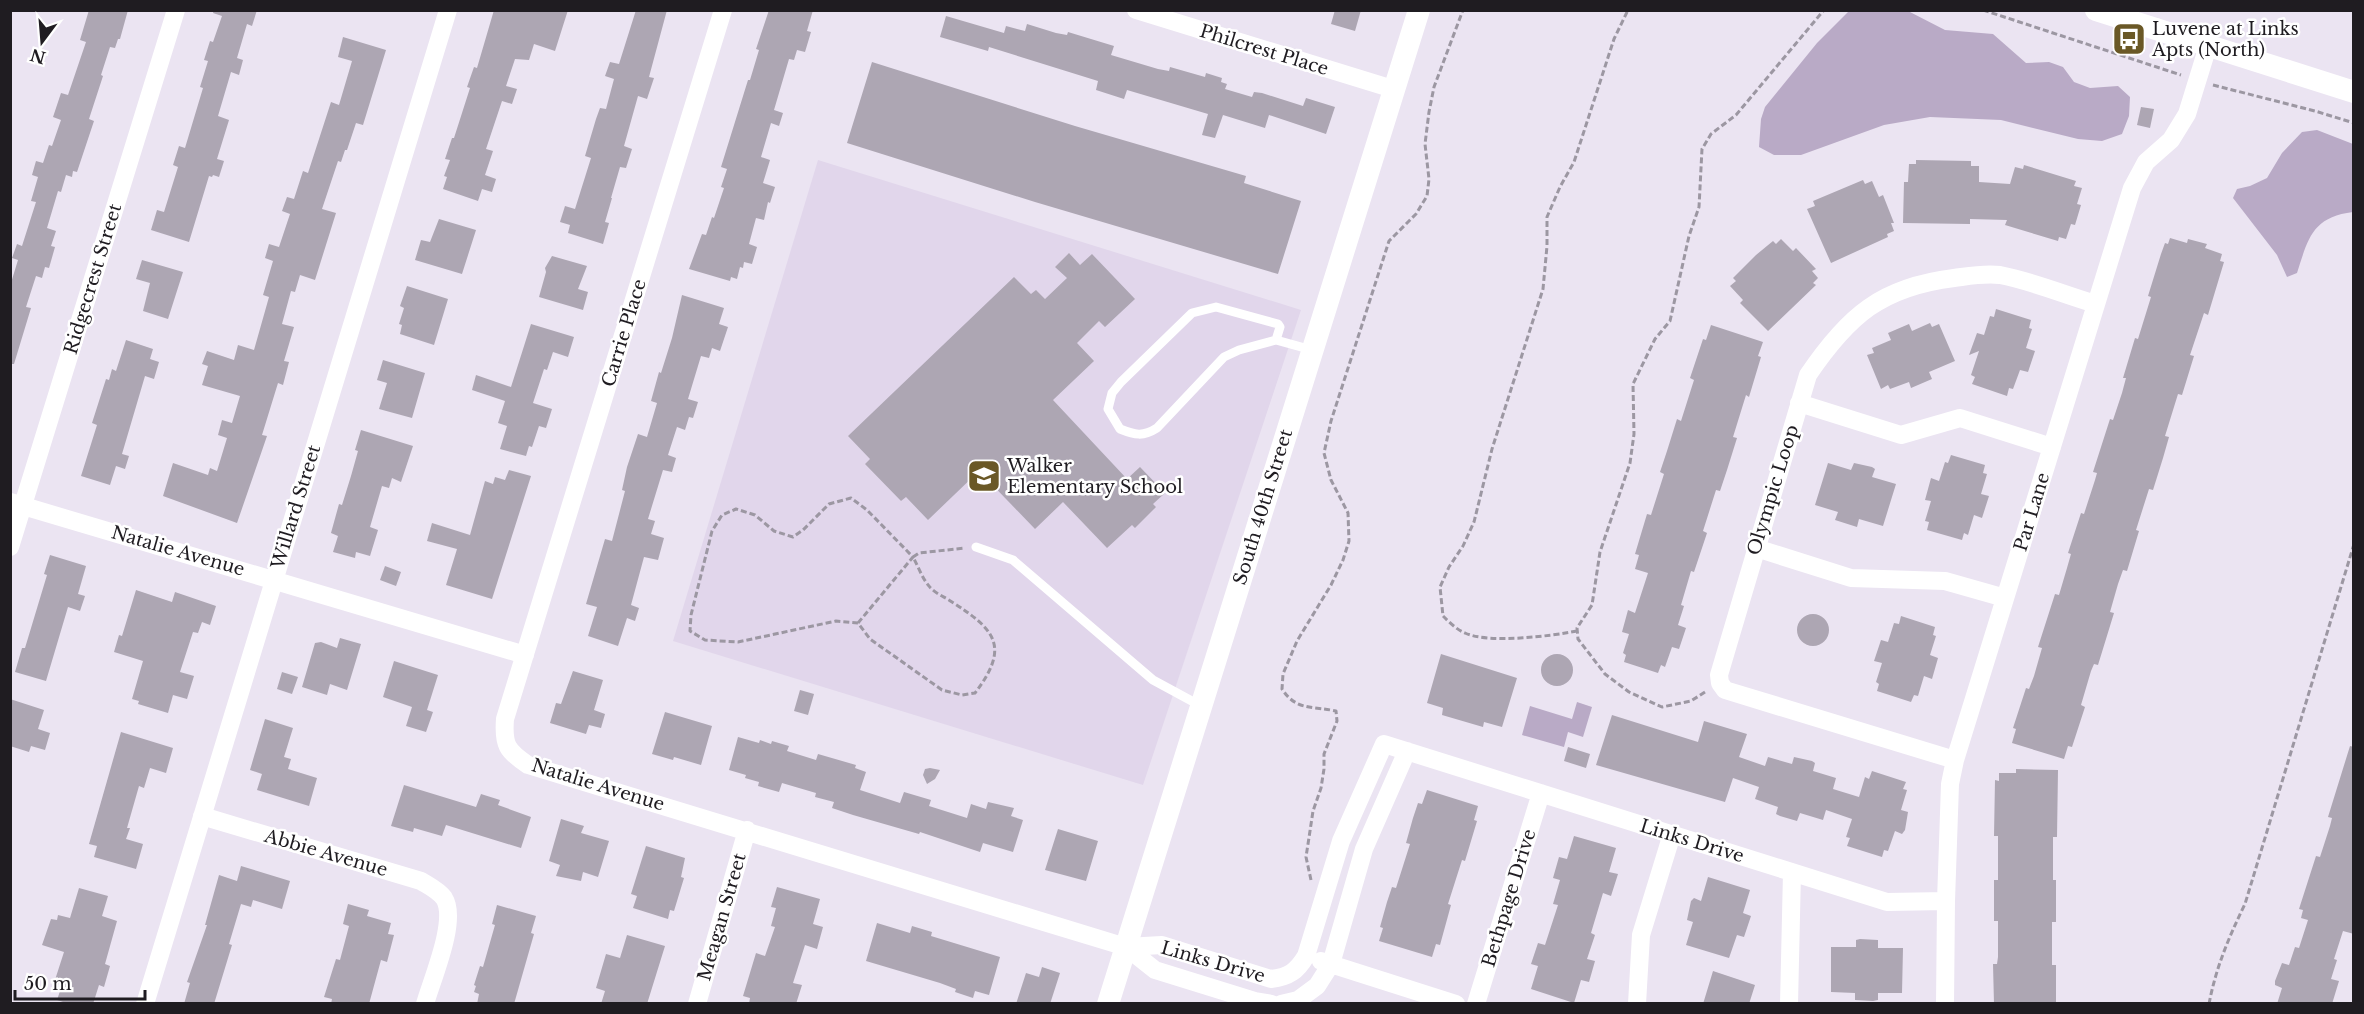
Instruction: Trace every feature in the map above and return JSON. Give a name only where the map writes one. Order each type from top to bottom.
[{"type":"street","name":"Ridgecrest Street","points":[[10,547],[17,504],[176,10]]},
{"type":"street","name":"Willard Street","points":[[145,1004],[448,10]]},
{"type":"street","name":"Carrie Place","points":[[525,655],[723,10]]},
{"type":"street","name":"Philcrest Place","points":[[1136,10],[1393,89]]},
{"type":"street","name":"South 40th Street","points":[[1108,1004],[1419,10]]},
{"type":"street","points":[[2096,10],[2354,92]]},
{"type":"street","name":"Par Lane","points":[[1945,1004],[1950,784],[1955,760],[2132,189],[2146,162],[2171,140],[2187,114],[2208,46]]},
{"type":"street","name":"Olympic Loop","points":[[1720,683],[1719,675],[1808,375],[1830,343],[1856,316],[1892,292],[1933,280],[1983,274],[2000,276],[2096,304]]},
{"type":"street","points":[[1799,403],[1901,435],[1960,418],[2052,447]]},
{"type":"street","name":"Natalie Avenue","points":[[17,504],[525,655],[505,719],[505,746],[514,756],[528,765],[1126,947]]},
{"type":"street","points":[[1756,548],[1851,578],[1945,581],[2005,598]]},
{"type":"street","points":[[1720,683],[1725,690],[1955,760]]},
{"type":"street","name":"Links Drive","points":[[1126,947],[1162,945],[1271,979],[1285,978],[1298,969],[1306,956],[1341,841],[1384,744],[1887,902],[1946,901]]},
{"type":"street","name":"Links Drive","points":[[1281,1004],[1298,1000],[1317,986],[1331,964],[1364,849],[1407,751]]},
{"type":"street","name":"Bethpage Drive","points":[[1476,1004],[1541,793]]},
{"type":"street","name":"Abbie Avenue","points":[[202,816],[421,881],[435,889],[444,899],[449,912],[448,926],[425,1004]]},
{"type":"street","name":"Meagan Street","points":[[697,1004],[747,830]]},
{"type":"street","points":[[1637,1004],[1641,935],[1672,834]]},
{"type":"street","points":[[1789,1004],[1792,872]]},
{"type":"street","name":"Links Drive","points":[[1126,947],[1155,970],[1255,1001],[1272,1004]]},
{"type":"street","points":[[1306,956],[1456,1004]]},
{"type":"lane","points":[[1276,340],[1280,327],[1278,324],[1216,307],[1192,313],[1121,382],[1112,393],[1108,409],[1120,429],[1146,435],[1157,428],[1224,357],[1239,350],[1276,340],[1312,350]]},
{"type":"lane","points":[[976,547],[1013,560],[1153,680],[1201,706]]},
{"type":"path","points":[[1322,900],[1311,880],[1306,857],[1313,811],[1321,788],[1324,768],[1323,754],[1337,721],[1336,711],[1304,707],[1289,701],[1282,689],[1283,674],[1297,641],[1331,585],[1349,541],[1348,513],[1331,480],[1324,453],[1389,242],[1416,214],[1427,196],[1429,179],[1425,144],[1429,112],[1434,87],[1463,10]]},
{"type":"path","points":[[1577,631],[1558,635],[1479,638],[1462,633],[1443,616],[1440,587],[1474,522],[1492,449],[1539,301],[1547,246],[1547,217],[1574,162],[1614,39],[1628,10]]},
{"type":"path","points":[[1720,683],[1690,701],[1662,706],[1629,692],[1605,675],[1578,639],[1577,631],[1592,605],[1600,552],[1630,463],[1634,434],[1633,384],[1655,339],[1670,321],[1689,236],[1699,207],[1702,149],[1711,134],[1736,114],[1824,10]]},
{"type":"path","points":[[1983,10],[2224,89],[2354,123]]},
{"type":"path","points":[[851,498],[867,510],[913,557],[929,587],[982,623],[995,641],[994,661],[988,675],[975,693],[962,694],[942,690],[870,639],[858,623],[836,621],[738,642],[705,640],[690,631],[691,615],[712,531],[722,514],[736,509],[755,515],[774,531],[793,537],[829,504],[851,498]]},
{"type":"path","points":[[2209,1004],[2215,973],[2245,904],[2354,544]]},
{"type":"path","points":[[858,623],[913,557],[919,553],[976,547]]},
{"type":"shaded area","points":[[1850,10],[1908,11],[1945,30],[1993,34],[2026,63],[2049,62],[2063,67],[2074,82],[2090,88],[2118,86],[2130,97],[2129,116],[2122,134],[2102,141],[2078,139],[2001,120],[1930,117],[1884,125],[1801,155],[1774,155],[1759,147],[1761,119],[1765,107],[1817,43]]},
{"type":"shaded area","points":[[2317,130],[2353,144],[2353,212],[2328,219],[2320,225],[2309,240],[2297,273],[2287,277],[2277,255],[2233,198],[2237,189],[2267,178],[2282,153],[2302,132]]},
{"type":"shaded area","name":"Walker Elementary School","points":[[818,160],[1301,310],[1143,785],[673,641]]},
{"type":"shaded area","points":[[1577,702],[1592,707],[1583,737],[1568,732],[1564,747],[1522,735],[1530,706],[1572,719]]},
{"type":"building","points":[[89,10],[128,10],[120,39],[115,48],[110,47],[101,75],[103,76],[89,119],[94,121],[77,172],[73,171],[72,177],[66,175],[61,192],[58,191],[47,228],[56,231],[51,246],[55,247],[49,268],[45,267],[42,278],[36,276],[26,307],[31,308],[14,364],[10,364],[10,286],[18,260],[12,258],[17,244],[22,246],[36,202],[31,201],[38,177],[32,175],[36,161],[43,163],[49,145],[52,146],[61,120],[53,117],[61,93],[68,95],[86,42],[80,40]]},
{"type":"building","points":[[214,10],[257,10],[252,26],[247,24],[237,58],[243,60],[239,75],[231,72],[218,116],[229,120],[217,159],[224,161],[219,177],[209,176],[189,242],[151,230],[157,210],[164,212],[178,167],[173,165],[179,146],[185,148],[203,88],[200,87],[208,61],[204,60],[222,16],[213,13]]},
{"type":"building","points":[[494,10],[568,10],[555,51],[534,44],[529,60],[515,59],[506,86],[517,89],[512,104],[502,101],[486,149],[493,151],[485,175],[496,179],[492,192],[482,189],[478,201],[443,189],[447,177],[444,176],[450,160],[445,159],[452,138],[454,138],[470,88],[467,87],[474,67],[477,68]]},
{"type":"building","points":[[636,10],[667,10],[649,77],[654,78],[647,99],[638,96],[624,146],[632,149],[626,168],[620,167],[605,222],[609,223],[603,244],[568,233],[570,225],[560,222],[565,206],[575,209],[591,158],[585,156],[596,119],[600,108],[606,109],[614,79],[605,76],[610,62],[619,64]]},
{"type":"building","points":[[769,10],[813,10],[807,31],[811,32],[805,52],[797,50],[794,60],[789,59],[774,110],[783,113],[779,126],[771,123],[761,157],[770,160],[763,183],[775,187],[770,203],[768,202],[764,220],[756,218],[749,244],[757,247],[752,264],[744,262],[737,279],[731,277],[730,281],[689,269],[702,234],[706,235],[712,217],[714,218],[724,188],[721,187],[727,169],[721,167],[748,80],[750,80],[759,50],[756,49]]},
{"type":"building","points":[[1335,10],[1361,10],[1355,31],[1331,24]]},
{"type":"building","points":[[946,16],[1004,33],[1006,26],[1025,31],[1027,24],[1056,33],[1067,35],[1068,32],[1114,46],[1111,55],[1158,69],[1169,71],[1170,67],[1205,77],[1206,73],[1222,78],[1221,82],[1227,84],[1225,89],[1252,97],[1254,92],[1262,93],[1303,106],[1306,98],[1335,107],[1326,134],[1269,115],[1265,128],[1223,115],[1215,138],[1202,135],[1208,114],[1127,90],[1124,99],[1096,90],[1098,81],[989,47],[988,51],[940,37]]},
{"type":"building","points":[[343,37],[386,50],[363,125],[356,123],[347,150],[341,162],[338,161],[322,209],[336,213],[315,280],[300,275],[295,292],[291,291],[282,324],[294,327],[284,361],[289,362],[283,385],[278,383],[262,435],[267,436],[237,523],[163,496],[173,463],[208,475],[210,468],[217,471],[227,438],[218,435],[222,420],[232,423],[240,396],[202,385],[208,366],[202,364],[207,351],[234,360],[238,345],[254,350],[269,297],[263,295],[273,261],[265,258],[269,244],[279,247],[290,214],[282,211],[287,197],[294,199],[303,171],[308,173],[331,102],[339,105],[352,61],[338,57]]},
{"type":"building","points":[[872,62],[1075,126],[1246,176],[1244,183],[1301,201],[1278,274],[847,143]]},
{"type":"building","points":[[2141,107],[2154,109],[2150,128],[2137,125]]},
{"type":"building","points":[[1916,160],[1971,161],[1971,166],[1979,166],[1979,182],[2010,184],[2015,167],[2023,169],[2024,165],[2076,181],[2074,186],[2082,188],[2077,204],[2081,205],[2075,225],[2071,224],[2066,239],[2059,237],[2058,241],[2005,225],[2007,220],[1970,219],[1970,224],[1903,223],[1904,182],[1908,182],[1909,164],[1916,164]]},
{"type":"building","points":[[1863,180],[1865,184],[1872,181],[1879,197],[1883,195],[1894,223],[1891,223],[1894,231],[1887,234],[1888,237],[1831,263],[1807,209],[1815,206],[1813,201]]},
{"type":"building","points":[[439,219],[476,230],[462,274],[415,260],[421,240],[430,242]]},
{"type":"building","points":[[2170,238],[2187,243],[2188,239],[2207,244],[2205,248],[2222,254],[2220,261],[2224,262],[2208,315],[2204,313],[2190,355],[2194,356],[2182,395],[2178,394],[2165,436],[2169,437],[2163,458],[2153,490],[2149,489],[2136,530],[2139,531],[2127,571],[2123,570],[2118,584],[2110,612],[2114,613],[2098,665],[2094,664],[2091,671],[2081,705],[2085,707],[2072,747],[2068,746],[2064,759],[2012,743],[2016,729],[2013,728],[2026,688],[2029,689],[2034,676],[2042,648],[2038,647],[2055,594],[2059,595],[2071,554],[2068,553],[2097,473],[2093,472],[2110,419],[2113,420],[2122,393],[2126,378],[2123,378],[2151,297],[2148,296],[2161,254],[2165,243],[2168,244]]},
{"type":"building","points":[[1781,239],[1793,251],[1796,248],[1816,269],[1812,271],[1818,278],[1813,283],[1816,285],[1768,331],[1740,303],[1743,300],[1730,286],[1736,281],[1733,278],[1756,255],[1773,241],[1776,244]]},
{"type":"building","points":[[1069,253],[1080,265],[1092,254],[1135,299],[1105,327],[1099,321],[1077,343],[1094,361],[1053,400],[1127,479],[1140,467],[1165,493],[1153,504],[1156,507],[1135,528],[1132,525],[1107,548],[1063,502],[1035,529],[979,471],[928,520],[906,497],[901,501],[865,464],[870,459],[848,436],[1014,277],[1031,294],[1036,290],[1045,299],[1067,278],[1055,267]]},
{"type":"building","points":[[552,256],[587,266],[578,289],[588,292],[583,310],[539,297],[545,268]]},
{"type":"building","points":[[142,260],[183,272],[168,319],[143,311],[150,283],[136,279]]},
{"type":"building","points":[[407,286],[448,299],[434,345],[400,334],[402,325],[399,324],[404,308],[400,306]]},
{"type":"building","points":[[682,295],[724,308],[719,324],[728,327],[720,351],[712,348],[709,358],[701,356],[688,399],[698,402],[693,418],[689,417],[685,430],[677,427],[668,455],[676,458],[672,472],[663,470],[648,519],[655,521],[651,534],[664,538],[658,560],[644,557],[631,605],[639,608],[635,621],[627,618],[618,646],[588,636],[597,607],[586,604],[605,539],[612,541],[625,491],[622,490],[627,467],[638,434],[647,437],[657,403],[651,401],[672,338]]},
{"type":"building","points":[[1996,309],[2031,320],[2029,328],[2032,329],[2026,348],[2035,351],[2028,372],[2020,370],[2013,389],[2009,388],[2007,396],[1972,384],[1975,377],[1971,375],[1979,351],[1969,355],[1977,333],[1984,335],[1990,316],[1994,317]]},
{"type":"building","points":[[1930,323],[1932,327],[1939,324],[1955,361],[1929,372],[1932,379],[1911,388],[1909,382],[1890,389],[1888,385],[1881,389],[1867,355],[1874,353],[1872,348],[1891,340],[1888,333],[1909,324],[1912,331]]},
{"type":"building","points":[[531,324],[574,337],[568,357],[553,352],[547,370],[544,369],[533,403],[552,409],[546,428],[539,426],[532,447],[529,446],[526,456],[500,449],[507,426],[498,423],[505,401],[472,390],[476,375],[511,387]]},
{"type":"building","points":[[1711,325],[1763,342],[1758,356],[1761,357],[1749,397],[1746,395],[1733,437],[1737,438],[1720,491],[1716,490],[1703,531],[1707,533],[1694,572],[1691,571],[1681,605],[1684,606],[1678,625],[1686,628],[1679,649],[1672,647],[1665,667],[1661,665],[1658,673],[1624,662],[1626,655],[1623,653],[1629,634],[1622,632],[1628,610],[1635,613],[1648,573],[1635,569],[1639,555],[1635,554],[1647,514],[1651,515],[1664,474],[1660,472],[1677,419],[1681,421],[1694,380],[1690,378],[1703,339],[1706,340]]},
{"type":"building","points":[[126,340],[153,349],[150,359],[159,362],[154,379],[145,376],[122,454],[129,456],[125,469],[116,466],[110,485],[81,476],[97,425],[92,423],[106,379],[109,380],[112,369],[116,371]]},
{"type":"building","points":[[383,360],[425,373],[412,418],[379,409],[387,383],[377,380]]},
{"type":"building","points":[[361,430],[413,446],[401,482],[392,478],[389,488],[382,486],[370,527],[378,530],[370,556],[356,552],[355,558],[333,552],[338,536],[331,533],[339,504],[342,505],[351,476]]},
{"type":"building","points":[[1951,455],[1985,465],[1983,473],[1987,474],[1981,494],[1989,496],[1982,518],[1974,515],[1968,535],[1964,533],[1962,540],[1927,530],[1929,522],[1925,521],[1931,501],[1925,500],[1931,478],[1939,481],[1945,462],[1948,463]]},
{"type":"building","points":[[1828,463],[1851,470],[1854,463],[1872,467],[1875,469],[1872,477],[1896,484],[1883,526],[1859,519],[1857,527],[1835,520],[1838,512],[1815,505]]},
{"type":"building","points":[[509,470],[531,476],[492,599],[446,585],[457,549],[427,541],[432,523],[470,535],[485,481],[493,484],[495,477],[505,480]]},
{"type":"building","points":[[50,555],[86,566],[78,594],[85,596],[80,611],[68,607],[46,681],[15,672],[22,648],[25,648],[47,575],[44,574]]},
{"type":"building","points":[[385,566],[401,572],[396,586],[380,580]]},
{"type":"building","points":[[136,590],[172,602],[175,592],[216,606],[210,625],[202,622],[198,633],[193,632],[180,672],[194,676],[187,699],[173,695],[168,713],[138,704],[139,701],[132,699],[143,661],[114,652],[119,635],[122,636]]},
{"type":"building","points":[[1813,614],[1824,619],[1829,630],[1824,641],[1813,646],[1802,641],[1797,630],[1802,619]]},
{"type":"building","points":[[1901,616],[1935,627],[1933,635],[1936,636],[1930,655],[1938,658],[1932,679],[1924,676],[1918,696],[1914,695],[1911,702],[1877,691],[1879,684],[1876,682],[1882,663],[1874,661],[1881,640],[1888,642],[1894,623],[1899,624]]},
{"type":"building","points":[[340,638],[361,644],[347,690],[330,684],[327,695],[302,687],[315,643],[321,642],[337,648]]},
{"type":"building","points":[[1441,654],[1517,678],[1502,727],[1484,722],[1483,727],[1442,715],[1443,708],[1427,703]]},
{"type":"building","points":[[1557,654],[1568,659],[1573,670],[1568,681],[1557,686],[1546,681],[1541,670],[1546,659]]},
{"type":"building","points":[[394,661],[438,675],[427,710],[433,712],[426,732],[406,726],[412,707],[383,697]]},
{"type":"building","points":[[573,671],[603,680],[594,710],[605,714],[601,728],[589,725],[586,734],[550,723],[556,703],[561,704]]},
{"type":"building","points":[[282,672],[298,677],[292,694],[277,689]]},
{"type":"building","points":[[800,690],[814,694],[808,715],[794,711]]},
{"type":"building","points":[[10,699],[44,710],[38,729],[50,733],[45,750],[31,746],[29,752],[10,746]]},
{"type":"building","points":[[665,712],[712,726],[701,765],[674,757],[673,760],[652,754]]},
{"type":"building","points":[[1612,715],[1698,742],[1704,721],[1747,734],[1739,757],[1765,766],[1768,757],[1792,764],[1794,757],[1812,761],[1815,763],[1813,771],[1836,778],[1833,789],[1859,797],[1865,777],[1869,779],[1872,771],[1906,782],[1903,789],[1907,790],[1901,810],[1908,812],[1905,830],[1902,834],[1895,831],[1888,851],[1884,850],[1882,857],[1847,846],[1850,838],[1846,837],[1852,819],[1826,810],[1823,820],[1800,813],[1797,821],[1780,816],[1776,814],[1778,807],[1755,799],[1759,787],[1733,778],[1725,802],[1596,765]]},
{"type":"building","points":[[265,719],[293,728],[284,757],[291,759],[288,769],[317,778],[309,806],[257,790],[262,774],[250,770]]},
{"type":"building","points":[[121,732],[173,748],[166,773],[150,768],[144,788],[139,786],[126,839],[143,844],[136,869],[94,857],[97,846],[89,844]]},
{"type":"building","points":[[738,737],[759,743],[760,740],[771,744],[772,741],[789,746],[787,751],[816,760],[818,754],[856,765],[855,768],[866,772],[860,790],[900,803],[904,792],[931,800],[929,806],[967,818],[971,804],[986,809],[988,802],[1014,808],[1011,816],[1023,820],[1013,852],[983,843],[980,852],[920,832],[919,834],[853,815],[832,808],[834,802],[815,797],[816,793],[782,783],[779,792],[758,786],[759,782],[729,770]]},
{"type":"building","points":[[2350,746],[2354,747],[2354,934],[2343,931],[2334,959],[2337,960],[2331,979],[2339,981],[2332,1004],[2277,1004],[2282,988],[2275,985],[2275,981],[2282,963],[2289,965],[2295,947],[2299,948],[2308,920],[2301,918],[2303,910],[2299,909],[2316,856],[2320,857],[2330,826],[2332,818],[2328,817]]},
{"type":"building","points":[[1568,747],[1590,754],[1586,768],[1564,761]]},
{"type":"building","points":[[925,769],[940,770],[935,779],[927,784],[923,775]]},
{"type":"building","points":[[2016,769],[2058,770],[2057,837],[2053,837],[2056,922],[2052,922],[2052,965],[2056,965],[2056,1004],[1994,1004],[1993,964],[1997,964],[1998,957],[1998,921],[1994,921],[1994,880],[1998,880],[1998,836],[1994,836],[1995,780],[1999,781],[1999,773],[2016,773]]},
{"type":"building","points":[[404,785],[476,807],[481,794],[500,800],[498,805],[531,817],[521,848],[446,825],[442,836],[414,828],[413,832],[391,826]]},
{"type":"building","points":[[1427,790],[1478,806],[1474,820],[1477,821],[1465,861],[1462,860],[1448,904],[1451,905],[1440,945],[1436,944],[1432,957],[1379,941],[1383,928],[1380,927],[1387,902],[1392,887],[1396,888],[1410,844],[1406,843],[1413,818],[1418,803],[1422,804]]},
{"type":"building","points":[[561,819],[584,826],[581,833],[609,841],[598,877],[583,872],[581,881],[556,876],[560,865],[549,861]]},
{"type":"building","points":[[1058,829],[1098,841],[1086,881],[1045,870]]},
{"type":"building","points":[[1574,836],[1616,848],[1609,872],[1618,874],[1611,896],[1603,893],[1591,933],[1595,935],[1587,959],[1595,961],[1589,982],[1581,980],[1574,1003],[1531,989],[1538,966],[1531,964],[1538,943],[1545,945],[1558,905],[1553,904],[1560,880],[1553,878],[1559,857],[1567,859]]},
{"type":"building","points":[[646,846],[685,858],[681,877],[684,878],[674,911],[670,910],[668,919],[633,908],[637,896],[631,894]]},
{"type":"building","points":[[241,866],[290,881],[282,909],[253,900],[251,907],[241,904],[229,944],[232,945],[214,1004],[184,1004],[190,983],[187,982],[207,925],[205,925],[219,875],[237,881]]},
{"type":"building","points":[[1708,877],[1750,890],[1743,913],[1751,916],[1744,937],[1737,935],[1729,958],[1686,945],[1693,922],[1687,920],[1691,901],[1694,898],[1701,901]]},
{"type":"building","points":[[777,887],[820,899],[813,924],[823,927],[817,949],[805,945],[793,983],[802,985],[796,1004],[749,1004],[750,998],[743,996],[756,953],[765,956],[775,927],[771,926],[776,908],[771,907]]},
{"type":"building","points":[[79,888],[108,896],[102,916],[117,921],[105,964],[110,966],[104,987],[99,985],[93,1004],[69,1004],[57,1000],[62,985],[54,983],[64,952],[42,945],[51,919],[57,920],[58,915],[70,918]]},
{"type":"building","points":[[348,904],[369,910],[367,916],[391,923],[388,934],[394,935],[387,962],[381,960],[369,1004],[331,1004],[332,999],[324,997],[336,959],[340,960],[349,926],[343,924]]},
{"type":"building","points":[[497,905],[536,916],[531,933],[534,934],[514,1004],[477,1004],[479,994],[474,992],[476,986],[474,985],[480,966],[483,967],[495,925],[492,924]]},
{"type":"building","points":[[877,923],[910,933],[912,926],[932,932],[931,936],[1000,957],[989,995],[975,991],[973,998],[955,992],[956,989],[940,983],[866,961]]},
{"type":"building","points":[[627,935],[665,946],[647,1004],[601,1004],[605,991],[596,988],[606,954],[620,958]]},
{"type":"building","points":[[1856,940],[1878,940],[1878,948],[1903,948],[1902,993],[1878,993],[1878,1000],[1873,1001],[1855,1000],[1855,993],[1831,992],[1831,947],[1856,947]]},
{"type":"building","points":[[1042,967],[1060,973],[1050,1004],[1016,1004],[1026,973],[1039,977]]},
{"type":"building","points":[[1713,971],[1755,985],[1749,1004],[1703,1004]]},
{"type":"place","name":"Luvene at Links Apts (North)","points":[[2129,39]]},
{"type":"place","name":"Walker Elementary School","points":[[984,476]]}]
